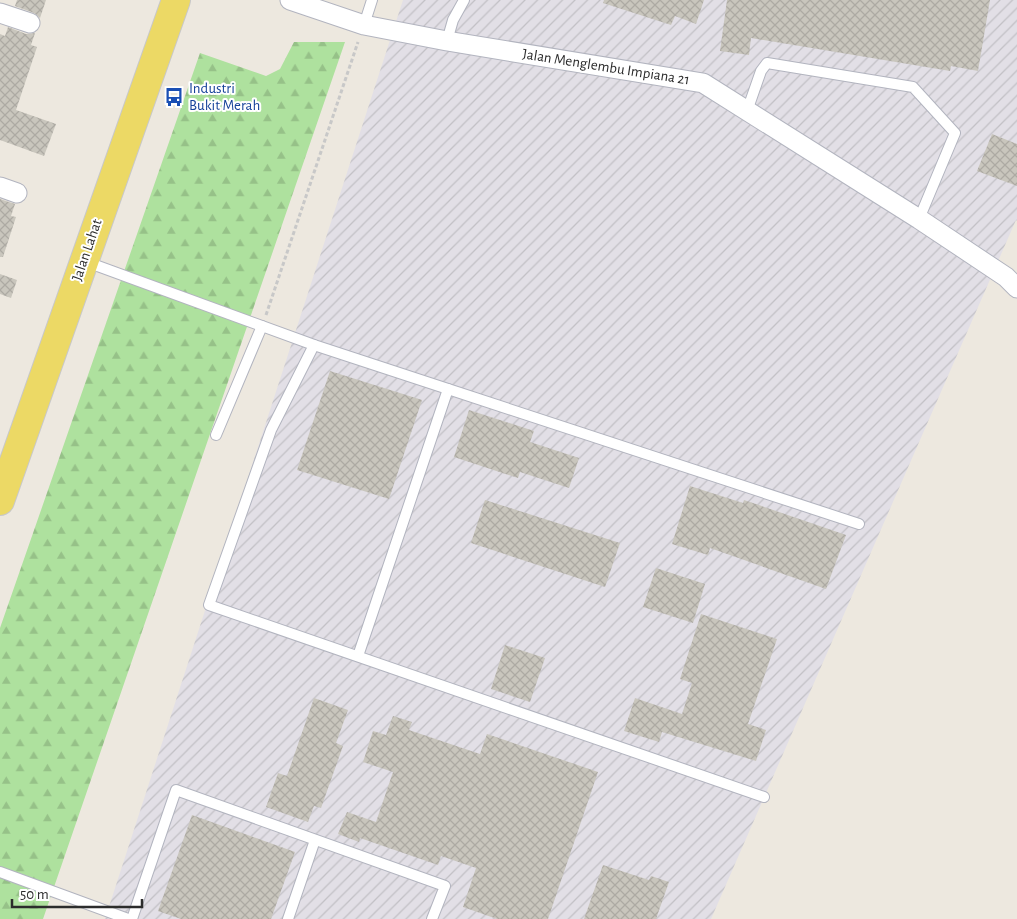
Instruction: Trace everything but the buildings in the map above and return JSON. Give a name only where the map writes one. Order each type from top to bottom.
[{"type":"main road","name":"Jalan Lahat","points":[[0,501],[176,0]]},
{"type":"street","name":"Jalan Menglembu Impiana 21","points":[[290,0],[364,24],[447,41],[703,83],[919,219],[1006,278],[1017,288]]},
{"type":"street","points":[[0,13],[30,23]]},
{"type":"lane","points":[[364,24],[372,0]]},
{"type":"lane","points":[[447,41],[453,20],[464,0]]},
{"type":"lane","points":[[747,111],[761,72],[767,63],[913,87],[955,133],[919,219]]},
{"type":"lane","points":[[84,261],[314,345],[859,524]]},
{"type":"lane","points":[[216,435],[262,326]]},
{"type":"lane","points":[[314,345],[271,430],[209,605],[764,797]]},
{"type":"lane","points":[[358,656],[448,389]]},
{"type":"lane","points":[[132,919],[176,790],[445,886],[432,919]]},
{"type":"lane","points":[[288,919],[315,840]]},
{"type":"lane","points":[[0,872],[128,919]]},
{"type":"path","points":[[262,326],[364,24]]},
{"type":"shaded area","points":[[403,0],[1017,0],[1017,221],[711,919],[105,919]]},
{"type":"green space","points":[[294,42],[345,42],[43,919],[0,919],[0,628],[200,53],[266,76],[280,69]]},
{"type":"place","name":"Industri Bukit Merah","points":[[174,97]]}]
